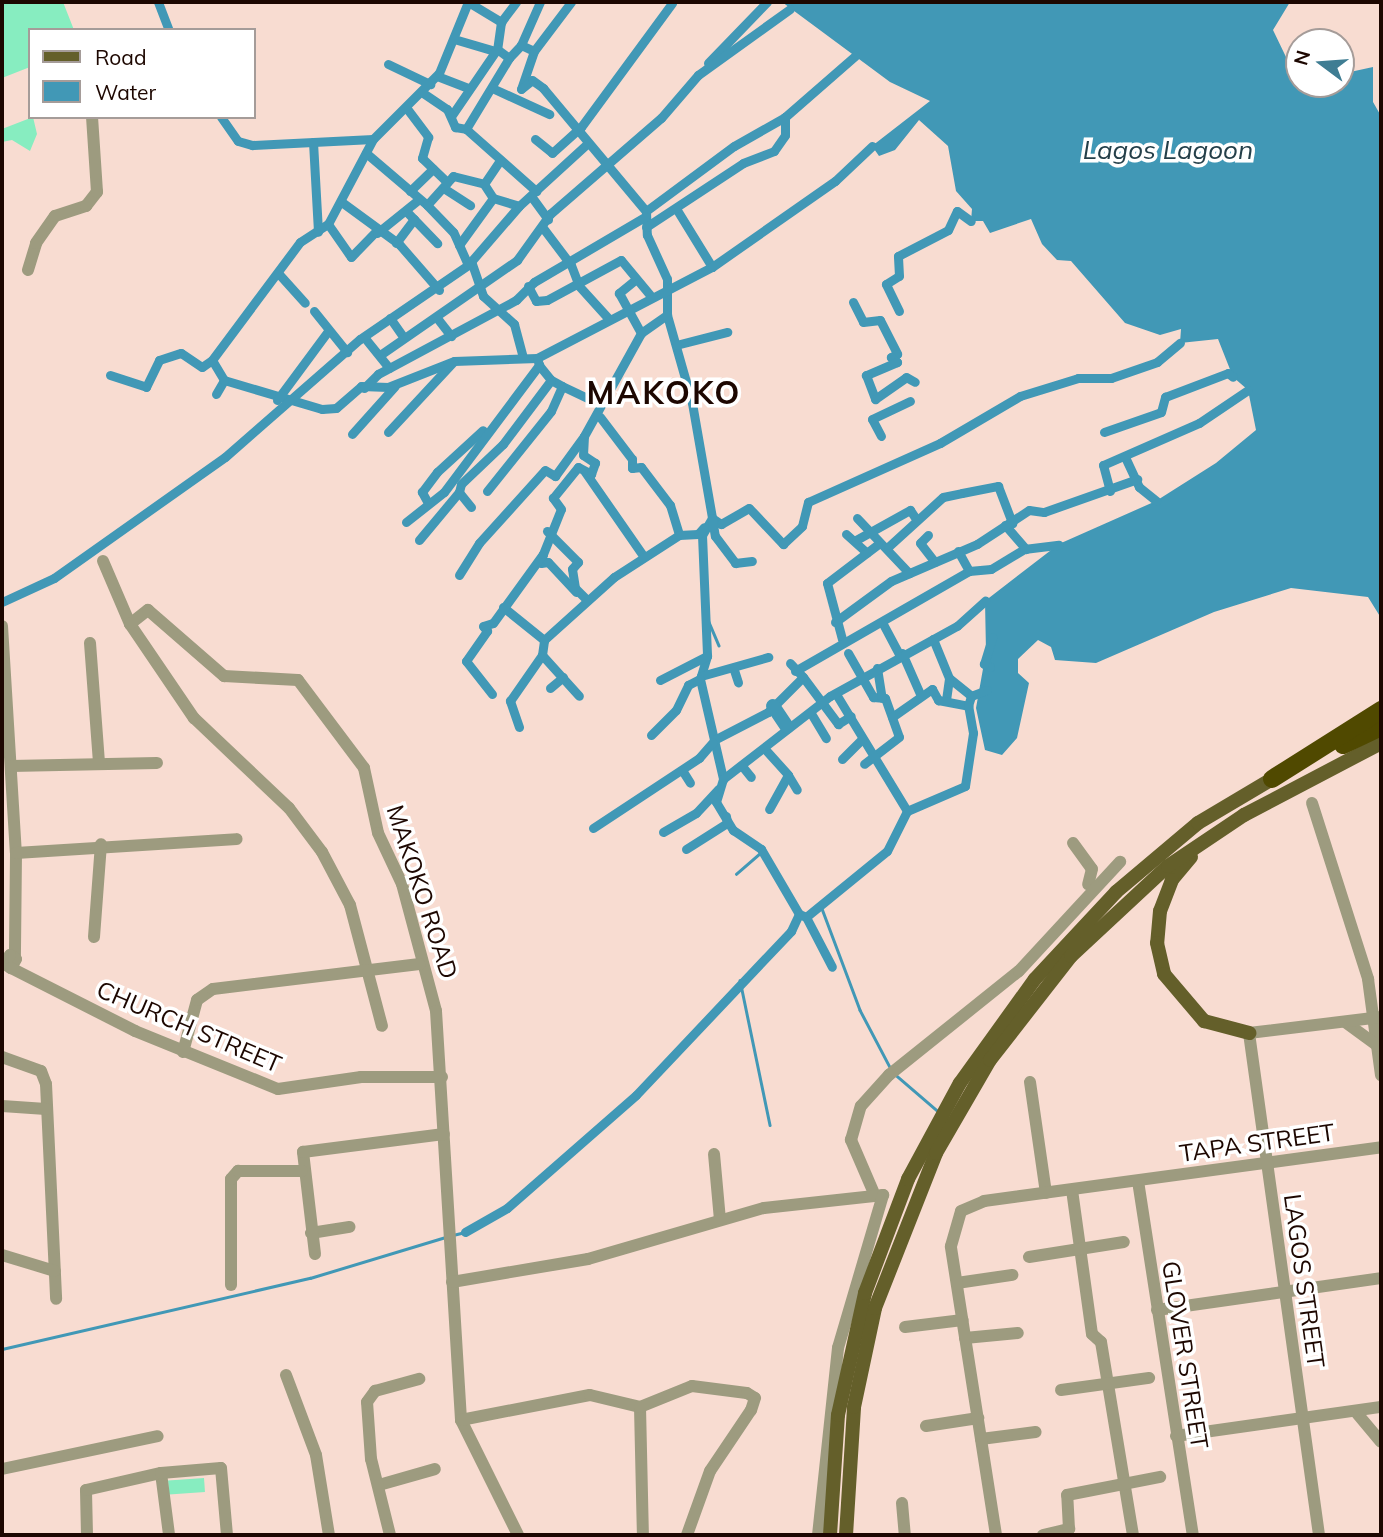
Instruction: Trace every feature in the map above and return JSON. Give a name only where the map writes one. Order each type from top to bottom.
[{"type":"highway","points":[[1272,779],[1381,710]]},
{"type":"highway","points":[[1272,779],[1381,727]]},
{"type":"main road","points":[[966,1085],[1072,956],[1168,866],[1222,827],[1381,743]]},
{"type":"main road","points":[[830,1535],[838,1415],[854,1334],[878,1256],[930,1150],[966,1085],[1088,921],[1169,845],[1272,779]]},
{"type":"main road","points":[[1222,827],[1172,880],[1157,943],[1164,974],[1183,1003],[1204,1021],[1249,1033]]},
{"type":"main road","points":[[846,1535],[863,1357],[888,1266],[930,1150]]},
{"type":"street","points":[[29,270],[36,243],[55,216],[86,206],[97,192],[92,119]]},
{"type":"street","points":[[103,561],[130,624],[194,718],[305,825],[350,905],[382,1026]]},
{"type":"street","name":"MAKOKO ROAD","points":[[130,624],[148,610],[224,676],[298,680],[364,768],[378,833],[402,884],[419,964],[436,1011],[461,1420],[518,1535]]},
{"type":"street","points":[[2,626],[16,853],[8,963]]},
{"type":"street","points":[[90,643],[99,763]]},
{"type":"street","points":[[11,766],[157,763]]},
{"type":"street","points":[[1312,803],[1361,951],[1377,1017],[1381,1075]]},
{"type":"street","points":[[16,853],[101,844],[237,839]]},
{"type":"street","points":[[1073,843],[1092,869],[1090,888]]},
{"type":"street","points":[[94,937],[101,844]]},
{"type":"street","points":[[873,1191],[851,1130],[889,1075],[1019,971],[1090,888],[1120,862]]},
{"type":"street","name":"CHURCH STREET","points":[[8,963],[183,1052],[290,1090],[361,1077],[442,1077]]},
{"type":"street","points":[[183,1052],[197,1000],[213,989],[419,964]]},
{"type":"street","points":[[1249,1033],[1377,1017]]},
{"type":"street","points":[[1343,1021],[1378,1046]]},
{"type":"street","name":"LAGOS STREET","points":[[1249,1033],[1319,1535]]},
{"type":"street","points":[[2,1056],[41,1071],[46,1109],[56,1299]]},
{"type":"street","points":[[1030,1083],[1046,1193]]},
{"type":"street","points":[[2,1106],[46,1109]]},
{"type":"street","points":[[315,1254],[302,1171],[309,1149],[444,1134]]},
{"type":"street","name":"TAPA STREET","points":[[957,1283],[950,1235],[961,1211],[1072,1189],[1381,1147]]},
{"type":"street","points":[[714,1154],[720,1220]]},
{"type":"street","points":[[231,1285],[231,1179],[238,1171],[302,1171]]},
{"type":"street","name":"GLOVER STREET","points":[[1138,1181],[1193,1535]]},
{"type":"street","points":[[1072,1189],[1080,1248],[1133,1535]]},
{"type":"street","points":[[453,1282],[588,1259],[720,1220],[873,1191],[883,1195],[838,1348],[818,1535]]},
{"type":"street","points":[[311,1233],[350,1227]]},
{"type":"street","points":[[1029,1257],[1124,1242]]},
{"type":"street","points":[[2,1255],[55,1271]]},
{"type":"street","points":[[996,1535],[957,1283],[1012,1275]]},
{"type":"street","points":[[1157,1310],[1381,1278]]},
{"type":"street","points":[[905,1327],[963,1320]]},
{"type":"street","points":[[965,1338],[1018,1333]]},
{"type":"street","points":[[286,1375],[316,1455],[329,1535]]},
{"type":"street","points":[[390,1535],[379,1485],[367,1402],[375,1391],[419,1378]]},
{"type":"street","points":[[1061,1390],[1149,1378]]},
{"type":"street","points":[[461,1420],[590,1395],[640,1407],[692,1386],[755,1398],[710,1471],[687,1535]]},
{"type":"street","points":[[640,1407],[643,1535]]},
{"type":"street","points":[[1176,1436],[1381,1407]]},
{"type":"street","points":[[1355,1411],[1381,1442]]},
{"type":"street","points":[[926,1426],[978,1418]]},
{"type":"street","points":[[981,1439],[1036,1432]]},
{"type":"street","points":[[2,1469],[158,1436]]},
{"type":"street","points":[[87,1535],[86,1490],[161,1473],[221,1468],[227,1535]]},
{"type":"street","points":[[379,1485],[435,1469]]},
{"type":"street","points":[[161,1473],[169,1535]]},
{"type":"street","points":[[1043,1535],[1069,1529],[1068,1495],[1160,1477]]},
{"type":"street","points":[[902,1503],[905,1535]]},
{"type":"green space","points":[[2,2],[63,2],[73,28],[28,28],[28,68],[2,78]]},
{"type":"green space","points":[[33,119],[37,134],[30,151],[12,140],[2,142],[2,129]]},
{"type":"green space","points":[[204,1478],[205,1492],[169,1494],[168,1481]]},
{"type":"water","name":"Lagos Lagoon","points":[[782,2],[1290,2],[1273,30],[1285,55],[1285,98],[1355,98],[1355,71],[1373,67],[1373,102],[1381,116],[1381,618],[1368,597],[1291,588],[1214,612],[1096,663],[1055,660],[1051,647],[1038,640],[1018,659],[1018,673],[1029,683],[1017,738],[1002,755],[985,750],[976,708],[986,652],[985,601],[1059,544],[1156,501],[1216,463],[1256,430],[1248,390],[1233,377],[1218,339],[1180,343],[1181,329],[1160,335],[1125,323],[1071,261],[1057,260],[1042,244],[1031,219],[990,233],[983,221],[971,221],[972,209],[956,191],[948,146],[919,120],[895,150],[879,156],[872,146],[930,101],[890,82]]},
{"type":"waterway","points":[[158,2],[168,28]]},
{"type":"waterway","points":[[468,2],[501,22],[497,49],[509,58],[521,45],[534,51],[521,89],[532,80],[543,88],[646,211],[647,235],[667,279],[667,315],[692,403],[712,518],[702,535],[707,656],[700,679],[723,779],[716,802],[733,830],[761,849],[799,914]]},
{"type":"waterway","points":[[222,119],[238,141],[252,145],[373,139],[439,73],[468,2]]},
{"type":"waterway","points":[[501,22],[516,2]]},
{"type":"waterway","points":[[521,45],[540,2]]},
{"type":"waterway","points":[[534,51],[571,2]]},
{"type":"waterway","points":[[708,63],[767,2]]},
{"type":"waterway","points":[[535,139],[552,153],[581,127],[672,3]]},
{"type":"waterway","points":[[380,355],[517,260],[550,214],[661,118],[698,75],[790,9]]},
{"type":"waterway","points":[[454,39],[495,51]]},
{"type":"waterway","points":[[452,115],[497,49]]},
{"type":"waterway","points":[[646,211],[734,146],[785,117],[855,56]]},
{"type":"waterway","points":[[509,58],[466,129],[536,191]]},
{"type":"waterway","points":[[388,64],[430,84]]},
{"type":"waterway","points":[[437,76],[469,88]]},
{"type":"waterway","points":[[492,88],[549,114]]},
{"type":"waterway","points":[[423,93],[447,109],[455,127],[466,129]]},
{"type":"waterway","points":[[408,110],[428,137],[422,158],[447,182]]},
{"type":"waterway","points":[[646,227],[743,163],[774,151],[785,135],[785,117]]},
{"type":"waterway","points":[[216,394],[224,380],[212,360],[300,242],[328,224],[373,139]]},
{"type":"waterway","points":[[313,142],[318,232]]},
{"type":"waterway","points":[[468,265],[519,206],[588,143]]},
{"type":"waterway","points":[[224,380],[322,409],[336,408],[361,386],[388,387],[454,361],[537,358],[712,267],[835,181],[872,146]]},
{"type":"waterway","points":[[366,153],[427,205],[453,176],[484,184]]},
{"type":"waterway","points":[[459,245],[493,198],[484,184],[500,160]]},
{"type":"waterway","points":[[410,191],[433,169]]},
{"type":"waterway","points":[[445,189],[470,205]]},
{"type":"waterway","points":[[531,196],[548,219]]},
{"type":"waterway","points":[[493,198],[519,206]]},
{"type":"waterway","points":[[377,233],[418,200]]},
{"type":"waterway","points":[[343,203],[399,244],[439,290]]},
{"type":"waterway","points":[[2,602],[54,578],[225,457],[360,339],[468,265],[453,232],[427,205]]},
{"type":"waterway","points":[[677,210],[712,267]]},
{"type":"waterway","points":[[406,211],[437,243]]},
{"type":"waterway","points":[[899,311],[886,284],[899,276],[898,256],[948,230],[957,211],[971,221]]},
{"type":"waterway","points":[[364,388],[378,374],[516,300],[534,282],[645,217]]},
{"type":"waterway","points":[[396,243],[414,219]]},
{"type":"waterway","points":[[328,224],[351,257],[375,232]]},
{"type":"waterway","points":[[543,228],[571,265],[579,286],[608,318]]},
{"type":"waterway","points":[[528,286],[536,301],[547,300],[621,260],[650,295]]},
{"type":"waterway","points":[[471,261],[483,296],[514,324],[523,358]]},
{"type":"waterway","points":[[278,273],[305,303]]},
{"type":"waterway","points":[[635,280],[619,293],[641,333]]},
{"type":"waterway","points":[[853,302],[863,322],[880,320],[897,354],[891,357],[897,362],[866,375],[875,399],[906,377],[915,382]]},
{"type":"waterway","points":[[314,311],[347,352]]},
{"type":"waterway","points":[[492,694],[466,661],[487,631],[483,626],[493,623],[543,554],[561,509],[553,498],[578,467],[591,474],[595,463],[583,455],[584,436],[641,333],[667,315]]},
{"type":"waterway","points":[[390,318],[404,338]]},
{"type":"waterway","points":[[437,318],[451,336]]},
{"type":"waterway","points":[[277,400],[328,331]]},
{"type":"waterway","points":[[676,345],[727,332]]},
{"type":"waterway","points":[[364,337],[389,368]]},
{"type":"waterway","points":[[712,518],[721,524],[749,508],[783,544],[802,526],[808,502],[940,443],[1020,396],[1078,378],[1111,378],[1157,362],[1180,343]]},
{"type":"waterway","points":[[110,375],[146,387],[159,360],[181,353],[202,367],[212,360]]},
{"type":"waterway","points":[[406,522],[444,492],[539,365],[537,358]]},
{"type":"waterway","points":[[388,432],[453,362]]},
{"type":"waterway","points":[[471,507],[459,492],[461,484],[503,444],[551,380],[539,365]]},
{"type":"waterway","points":[[1104,432],[1161,412],[1165,397],[1228,373],[1233,377]]},
{"type":"waterway","points":[[487,491],[551,411],[562,386],[551,380]]},
{"type":"waterway","points":[[352,434],[395,386]]},
{"type":"waterway","points":[[562,386],[600,404]]},
{"type":"waterway","points":[[1110,491],[1103,465],[1199,423],[1248,390]]},
{"type":"waterway","points":[[881,436],[872,419],[910,401]]},
{"type":"waterway","points":[[600,417],[632,459],[632,468],[641,467],[670,505],[679,535]]},
{"type":"waterway","points":[[428,503],[422,492],[437,472],[483,430]]},
{"type":"waterway","points":[[459,575],[479,543],[545,470],[555,476],[584,436]]},
{"type":"waterway","points":[[1125,457],[1139,487],[1156,501]]},
{"type":"waterway","points":[[585,472],[644,557]]},
{"type":"waterway","points":[[835,622],[891,581],[977,544],[1029,510],[1044,512],[1137,479]]},
{"type":"waterway","points":[[888,547],[943,497],[998,486],[1012,523]]},
{"type":"waterway","points":[[419,540],[459,492]]},
{"type":"waterway","points":[[856,540],[910,510],[916,519]]},
{"type":"waterway","points":[[712,518],[715,536],[735,563],[752,561]]},
{"type":"waterway","points":[[857,518],[909,573]]},
{"type":"waterway","points":[[1005,525],[1026,549]]},
{"type":"waterway","points":[[503,607],[544,640],[614,577],[679,535],[698,534],[704,527]]},
{"type":"waterway","points":[[547,531],[578,562],[572,569],[575,588],[587,600]]},
{"type":"waterway","points":[[846,534],[867,553]]},
{"type":"waterway","points":[[928,535],[920,543],[935,562]]},
{"type":"waterway","points":[[842,639],[827,583],[877,545]]},
{"type":"waterway","points":[[795,671],[969,571],[991,569],[1024,549],[1059,545]]},
{"type":"waterway","points":[[958,551],[969,571]]},
{"type":"waterway","points":[[543,554],[541,563],[548,562],[576,592]]},
{"type":"waterway","points":[[723,779],[830,696],[957,626],[985,601]]},
{"type":"waterway","points":[[706,615],[719,645]]},
{"type":"waterway","points":[[882,622],[899,654]]},
{"type":"waterway","points":[[990,667],[984,664],[992,637]]},
{"type":"waterway","points":[[933,639],[949,678],[971,696]]},
{"type":"waterway","points":[[519,727],[510,701],[542,655],[544,640]]},
{"type":"waterway","points":[[848,653],[873,697],[885,698],[899,737],[864,764]]},
{"type":"waterway","points":[[902,653],[921,696]]},
{"type":"waterway","points":[[542,655],[579,696]]},
{"type":"waterway","points":[[660,680],[707,656]]},
{"type":"waterway","points":[[701,676],[768,657]]},
{"type":"waterway","points":[[714,740],[768,712],[803,677],[790,663]]},
{"type":"waterway","points":[[877,668],[882,698]]},
{"type":"waterway","points":[[734,670],[738,682]]},
{"type":"waterway","points":[[550,688],[563,677]]},
{"type":"waterway","points":[[803,677],[838,724],[851,716]]},
{"type":"waterway","points":[[946,700],[949,678]]},
{"type":"waterway","points":[[651,735],[676,710],[688,685],[700,679]]},
{"type":"waterway","points":[[892,717],[932,689],[938,700],[968,706]]},
{"type":"waterway","points":[[465,1232],[507,1208],[636,1095],[791,931],[799,914],[806,917],[887,851],[907,811],[965,786],[973,733],[968,706],[971,696],[987,690]]},
{"type":"waterway","points":[[836,694],[907,811]]},
{"type":"waterway","points":[[773,706],[787,727]]},
{"type":"waterway","points":[[812,715],[826,738]]},
{"type":"waterway","points":[[842,759],[862,739]]},
{"type":"waterway","points":[[593,828],[699,758],[713,742]]},
{"type":"waterway","points":[[764,748],[788,775],[769,809]]},
{"type":"waterway","points":[[742,766],[751,777]]},
{"type":"waterway","points":[[682,770],[690,783]]},
{"type":"waterway","points":[[788,775],[797,790]]},
{"type":"waterway","points":[[663,832],[696,813],[718,789]]},
{"type":"waterway","points":[[686,849],[727,823],[726,816]]},
{"type":"waterway","points":[[736,874],[762,851]]},
{"type":"waterway","points":[[821,906],[860,1010],[891,1069]]},
{"type":"waterway","points":[[806,917],[832,967]]},
{"type":"waterway","points":[[740,980],[770,1125]]},
{"type":"waterway","points":[[897,1076],[939,1112]]},
{"type":"waterway","points":[[453,1235],[465,1232]]},
{"type":"waterway","points":[[2,1349],[310,1278],[446,1237]]},
{"type":"district","name":"MAKOKO","points":[[664,392]]}]
